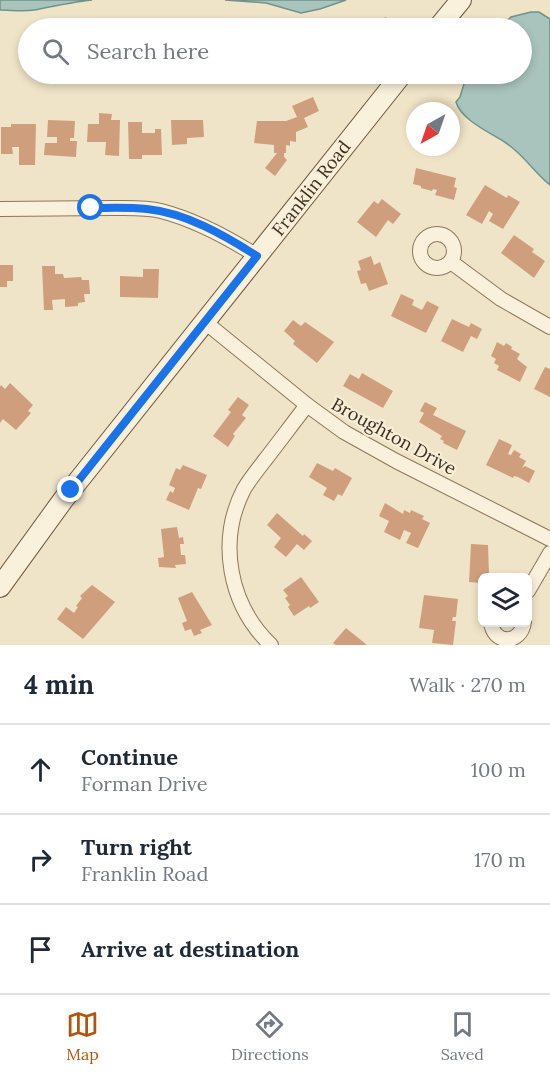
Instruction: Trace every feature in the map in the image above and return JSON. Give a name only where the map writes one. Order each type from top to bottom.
[{"type":"street","points":[[446,18],[460,0]]},
{"type":"street","name":"Franklin Road","points":[[0,587],[63,500],[394,84]]},
{"type":"street","points":[[0,209],[111,208],[160,211],[215,231],[257,256]]},
{"type":"street","points":[[451,262],[501,298],[550,327]]},
{"type":"street","name":"Broughton Drive","points":[[205,322],[344,432],[550,539]]},
{"type":"street","points":[[263,642],[244,610],[234,585],[230,561],[231,531],[248,482],[307,405]]},
{"type":"street","points":[[532,584],[550,553]]},
{"type":"street","points":[[492,627],[494,633],[502,640],[508,641],[518,637],[523,627]]},
{"type":"water","points":[[0,0],[92,0],[21,11],[0,10]]},
{"type":"water","points":[[225,0],[346,0],[301,13],[266,3]]},
{"type":"water","points":[[539,12],[550,19],[550,185],[512,147],[464,115],[460,110],[460,102],[456,102],[464,84],[532,84],[532,18],[510,18]]},
{"type":"building","points":[[313,97],[319,111],[304,118],[308,127],[296,132],[296,142],[290,141],[290,146],[286,145],[284,157],[287,160],[275,176],[265,168],[277,153],[274,153],[274,145],[254,143],[257,121],[286,121],[297,117],[292,106]]},
{"type":"building","points":[[99,113],[112,114],[111,120],[120,120],[119,156],[105,155],[106,142],[87,142],[88,124],[99,124]]},
{"type":"building","points":[[48,120],[75,121],[74,138],[70,138],[70,141],[77,141],[76,157],[44,155],[45,143],[57,143],[57,137],[47,137]]},
{"type":"building","points":[[171,120],[203,120],[204,137],[187,138],[187,144],[172,145]]},
{"type":"building","points":[[128,122],[142,122],[142,133],[155,133],[155,129],[161,129],[162,155],[142,155],[142,159],[129,159]]},
{"type":"building","points":[[11,124],[36,124],[35,165],[19,165],[19,147],[12,147],[13,154],[1,154],[1,127],[11,127]]},
{"type":"building","points":[[416,168],[456,178],[454,187],[457,188],[454,200],[435,195],[437,190],[432,191],[413,184]]},
{"type":"building","points":[[485,185],[507,198],[508,195],[520,202],[503,229],[489,221],[493,214],[489,211],[482,224],[466,215]]},
{"type":"building","points":[[382,199],[401,214],[393,224],[388,220],[376,237],[357,222],[374,201],[378,204]]},
{"type":"building","points":[[514,235],[534,249],[532,252],[545,261],[534,278],[501,253]]},
{"type":"building","points":[[371,256],[374,265],[380,262],[388,284],[369,291],[366,283],[361,284],[357,271],[361,270],[358,261]]},
{"type":"building","points":[[0,265],[13,265],[13,281],[7,281],[7,287],[0,287]]},
{"type":"building","points":[[42,266],[55,266],[55,274],[63,274],[64,278],[81,277],[82,280],[89,280],[90,294],[84,294],[85,302],[78,303],[78,306],[65,307],[65,299],[52,300],[53,310],[44,310]]},
{"type":"building","points":[[143,269],[159,269],[158,298],[120,297],[120,276],[143,277]]},
{"type":"building","points":[[401,294],[414,300],[412,305],[422,310],[427,301],[439,307],[426,333],[391,316]]},
{"type":"building","points":[[452,319],[469,327],[471,323],[482,329],[477,339],[471,336],[463,352],[441,341]]},
{"type":"building","points":[[293,320],[301,326],[305,322],[334,342],[317,363],[293,344],[295,341],[284,331]]},
{"type":"building","points":[[497,342],[504,346],[506,343],[520,354],[517,359],[527,367],[520,382],[497,370],[499,366],[494,363],[496,359],[491,356]]},
{"type":"building","points":[[545,367],[550,369],[550,397],[534,389]]},
{"type":"building","points":[[362,373],[393,391],[383,408],[343,386],[350,374],[359,379]]},
{"type":"building","points":[[10,383],[33,405],[28,411],[31,413],[16,430],[3,419],[0,423],[0,387],[1,385],[5,389]]},
{"type":"building","points":[[238,397],[249,405],[242,415],[246,418],[233,434],[235,436],[228,447],[213,436],[231,412],[228,410]]},
{"type":"building","points":[[425,402],[437,408],[433,415],[466,431],[457,450],[443,443],[444,441],[440,439],[442,436],[419,422],[424,413],[420,411]]},
{"type":"building","points":[[499,439],[512,445],[508,454],[511,455],[514,450],[521,454],[519,457],[526,461],[522,468],[525,466],[535,471],[529,483],[486,465]]},
{"type":"building","points":[[317,463],[333,471],[335,468],[352,478],[342,496],[338,494],[334,501],[323,495],[327,488],[309,477]]},
{"type":"building","points":[[183,465],[207,475],[201,489],[198,488],[189,510],[166,500],[170,491],[173,493],[175,488],[169,485],[176,468],[180,470]]},
{"type":"building","points":[[385,503],[403,514],[404,510],[410,513],[411,510],[424,516],[422,519],[430,523],[418,548],[406,543],[411,533],[404,530],[400,540],[384,532],[389,521],[379,516]]},
{"type":"building","points":[[277,513],[312,541],[304,550],[297,544],[286,557],[274,547],[281,538],[267,525]]},
{"type":"building","points":[[177,527],[179,538],[183,537],[184,544],[180,544],[181,555],[185,555],[186,564],[175,565],[176,568],[159,567],[158,558],[164,557],[161,529]]},
{"type":"building","points":[[471,544],[488,545],[489,573],[478,573],[478,583],[469,582]]},
{"type":"building","points":[[301,577],[319,602],[294,616],[285,598],[288,596],[283,590]]},
{"type":"building","points":[[92,585],[115,602],[83,639],[57,619],[66,607],[74,613],[82,598],[80,596]]},
{"type":"building","points":[[192,592],[212,625],[200,630],[202,633],[194,636],[191,629],[185,631],[182,623],[187,621],[178,598]]},
{"type":"building","points":[[424,595],[458,599],[456,617],[453,617],[452,621],[456,621],[453,645],[432,643],[434,630],[419,628]]},
{"type":"building","points":[[346,628],[367,645],[336,645],[333,643]]},
{"type":"route","points":[[71,490],[257,256],[232,240],[178,216],[146,209],[91,208]]}]
